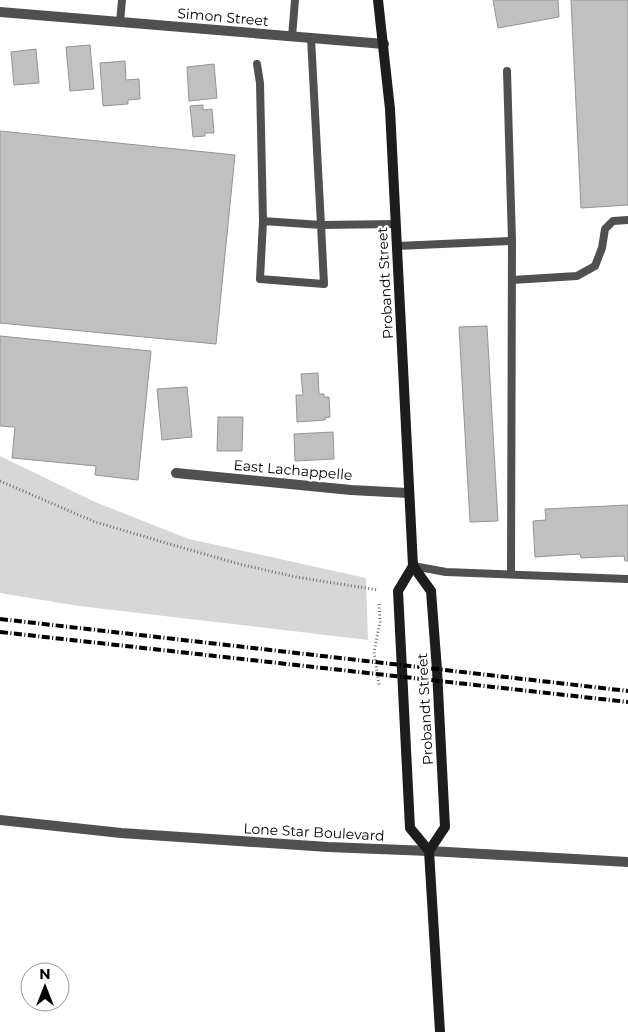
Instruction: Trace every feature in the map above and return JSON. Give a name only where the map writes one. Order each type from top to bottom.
[{"type":"main road","name":"Probandt Street","points":[[378,0],[390,109],[413,566],[431,591],[437,676],[445,827],[429,851],[410,828],[398,591],[413,566]]},
{"type":"main road","points":[[429,851],[440,1032]]},
{"type":"street","name":"Simon Street","points":[[0,12],[384,44]]},
{"type":"street","name":"East Lachappelle","points":[[176,473],[350,490],[408,493]]},
{"type":"street","name":"Lone Star Boulevard","points":[[0,820],[121,833],[328,848],[429,851],[628,862]]},
{"type":"lane","points":[[120,22],[122,0]]},
{"type":"lane","points":[[292,37],[295,0]]},
{"type":"lane","points":[[257,64],[260,83],[263,221],[260,279],[324,284],[311,38]]},
{"type":"lane","points":[[507,71],[512,241],[511,574]]},
{"type":"lane","points":[[512,280],[577,276],[596,266],[602,248],[605,229],[613,221],[628,220]]},
{"type":"lane","points":[[263,221],[321,225],[396,224]]},
{"type":"lane","points":[[397,246],[512,241]]},
{"type":"lane","points":[[413,566],[446,572],[628,579]]},
{"type":"path","points":[[0,481],[96,522],[192,550],[296,577],[378,590]]},
{"type":"path","points":[[379,604],[380,622],[374,652],[379,685]]},
{"type":"shaded area","points":[[0,456],[95,502],[189,539],[366,578],[368,640],[79,606],[0,593]]},
{"type":"building","points":[[493,0],[558,0],[559,17],[498,28]]},
{"type":"building","points":[[571,0],[628,0],[628,205],[581,208]]},
{"type":"building","points":[[90,45],[94,89],[70,91],[66,47]]},
{"type":"building","points":[[36,49],[39,83],[14,85],[11,52]]},
{"type":"building","points":[[125,61],[126,80],[139,79],[140,99],[128,100],[128,104],[103,106],[100,63]]},
{"type":"building","points":[[214,64],[217,98],[189,101],[187,67]]},
{"type":"building","points":[[203,105],[203,110],[212,109],[214,133],[205,133],[205,136],[193,137],[190,106]]},
{"type":"building","points":[[0,131],[235,155],[216,344],[0,323]]},
{"type":"building","points":[[487,326],[498,521],[470,522],[459,327]]},
{"type":"building","points":[[0,336],[151,351],[138,480],[95,475],[96,466],[12,458],[15,427],[0,426]]},
{"type":"building","points":[[318,373],[319,394],[329,397],[330,417],[325,418],[325,420],[297,422],[296,395],[303,395],[301,374]]},
{"type":"building","points":[[187,387],[192,437],[162,440],[157,389]]},
{"type":"building","points":[[218,417],[243,417],[242,451],[217,451]]},
{"type":"building","points":[[333,432],[334,459],[295,461],[294,434]]},
{"type":"building","points":[[628,505],[628,561],[625,561],[624,556],[581,558],[580,554],[535,557],[533,521],[546,520],[545,509]]},
{"type":"railway","points":[[0,619],[628,691]]},
{"type":"railway","points":[[0,632],[628,702]]}]
